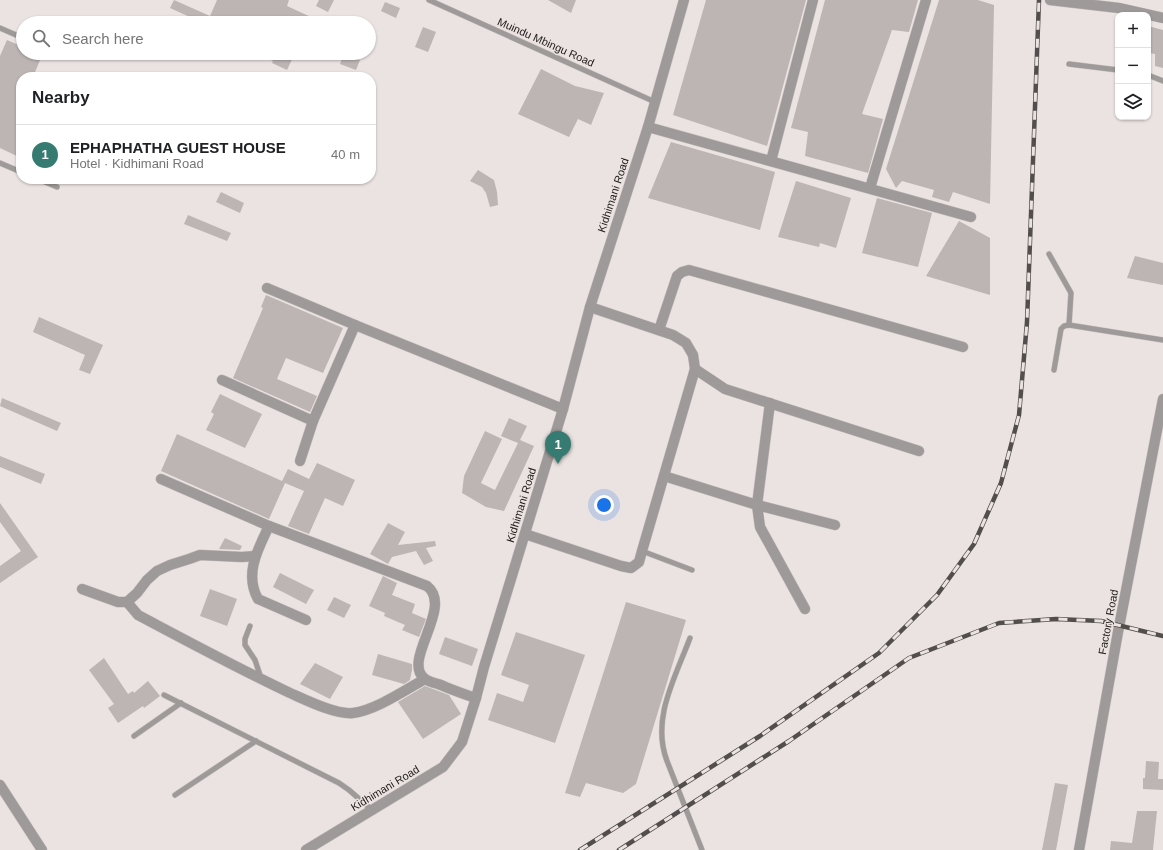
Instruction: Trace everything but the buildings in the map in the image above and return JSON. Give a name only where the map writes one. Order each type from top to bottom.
[{"type":"street","name":"Kidhimani Road","points":[[306,850],[443,767],[462,742],[563,409],[590,307],[648,127],[684,0]]},
{"type":"street","points":[[771,161],[813,0]]},
{"type":"street","points":[[870,188],[926,0]]},
{"type":"street","points":[[1050,0],[1094,3],[1163,18]]},
{"type":"street","points":[[648,127],[971,217]]},
{"type":"street","points":[[659,330],[677,276],[682,272],[689,270],[964,347]]},
{"type":"street","points":[[267,288],[354,325],[563,409]]},
{"type":"street","points":[[525,534],[622,566],[631,568],[639,562],[695,368],[693,355],[686,343],[673,335],[590,307]]},
{"type":"street","points":[[300,461],[313,421],[354,325]]},
{"type":"street","points":[[695,368],[725,389],[919,451]]},
{"type":"street","points":[[222,380],[313,421]]},
{"type":"street","name":"Factory Road","points":[[1079,850],[1118,632],[1163,399]]},
{"type":"street","points":[[770,403],[758,505],[760,527],[805,609]]},
{"type":"street","points":[[664,476],[758,505],[835,525]]},
{"type":"street","points":[[161,479],[269,526],[427,586],[433,592],[434,615],[418,660],[419,672],[425,679],[476,698]]},
{"type":"street","points":[[269,526],[255,556],[253,569],[253,586],[258,599],[306,620]]},
{"type":"street","points":[[82,590],[118,602],[127,602],[137,594],[147,580],[157,571],[170,565],[189,560],[200,555],[242,557],[255,556]]},
{"type":"street","points":[[127,602],[138,615],[261,679],[314,704],[346,714],[368,709],[425,679]]},
{"type":"street","points":[[0,785],[42,850]]},
{"type":"lane","name":"Muindu Mbingu Road","points":[[429,0],[655,102]]},
{"type":"lane","points":[[0,28],[16,35]]},
{"type":"lane","points":[[1069,64],[1115,70]]},
{"type":"lane","points":[[1151,76],[1163,81]]},
{"type":"lane","points":[[0,163],[16,170]]},
{"type":"lane","points":[[50,184],[57,187]]},
{"type":"lane","points":[[1049,254],[1071,293],[1069,325]]},
{"type":"lane","points":[[1054,370],[1062,329],[1064,326],[1069,325],[1163,340]]},
{"type":"lane","points":[[642,551],[692,570]]},
{"type":"lane","points":[[250,626],[245,639],[245,645],[255,660],[261,679]]},
{"type":"lane","points":[[690,638],[666,702],[661,736],[662,749],[702,850]]},
{"type":"lane","points":[[164,695],[338,783],[349,790],[372,810]]},
{"type":"lane","points":[[134,736],[181,703]]},
{"type":"lane","points":[[175,795],[256,741]]},
{"type":"railway","points":[[580,850],[760,736],[879,653],[937,595],[974,544],[1001,483],[1019,415],[1027,322],[1039,0]]},
{"type":"railway","points":[[619,850],[789,741],[909,658],[999,623],[1056,619],[1101,621],[1163,636]]},
{"type":"place","name":"EPHAPHATHA GUEST HOUSE","points":[[558,464]]}]
